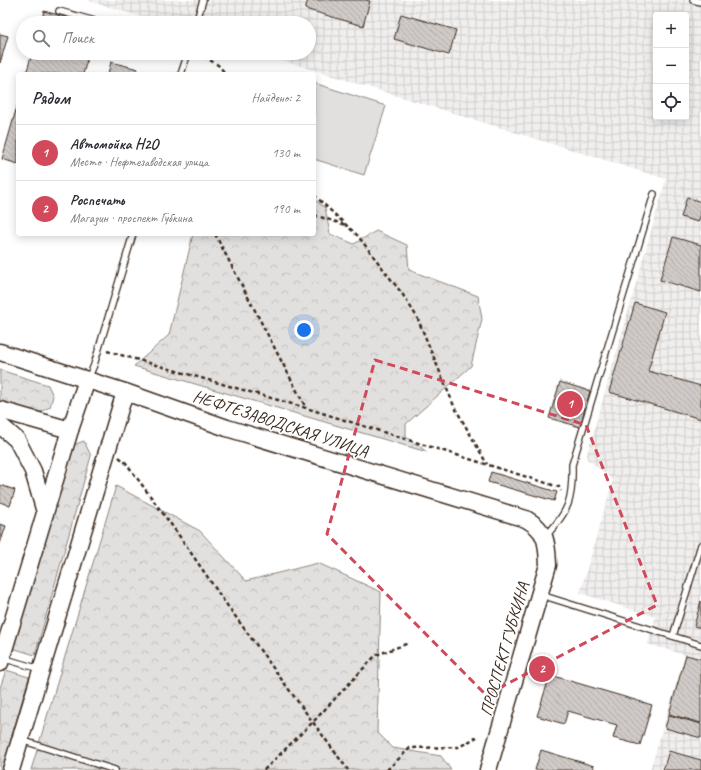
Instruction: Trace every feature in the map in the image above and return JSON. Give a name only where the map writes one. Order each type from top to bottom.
[{"type":"main road","name":"НЕФТЕЗАВОДСКАЯ УЛИЦА","points":[[0,352],[125,392],[227,428],[526,519],[537,525],[545,537]]},
{"type":"main road","points":[[0,659],[70,430],[87,380]]},
{"type":"main road","points":[[11,770],[40,669],[125,392]]},
{"type":"main road","points":[[0,410],[70,430]]},
{"type":"main road","points":[[0,425],[17,440],[30,465],[45,512]]},
{"type":"main road","name":"ПРОСПЕКТ ГУБКИНА","points":[[488,770],[548,565],[545,537]]},
{"type":"lane","points":[[198,16],[203,0]]},
{"type":"lane","points":[[693,0],[701,2]]},
{"type":"lane","points":[[59,11],[77,16]]},
{"type":"lane","points":[[182,72],[186,60]]},
{"type":"lane","points":[[545,537],[559,522],[569,503],[572,485],[572,465],[654,194]]},
{"type":"lane","points":[[87,380],[99,349],[132,236]]},
{"type":"lane","points":[[673,636],[701,545]]},
{"type":"lane","points":[[540,595],[701,645]]},
{"type":"lane","points":[[0,659],[40,669]]},
{"type":"lane","points":[[19,739],[115,770]]},
{"type":"path","points":[[210,60],[218,65],[224,72]]},
{"type":"path","points":[[316,197],[349,226],[403,295],[417,317],[454,406],[488,465]]},
{"type":"path","points":[[316,216],[349,226]]},
{"type":"path","points":[[216,236],[306,408]]},
{"type":"path","points":[[99,349],[306,408],[559,487],[569,503]]},
{"type":"path","points":[[108,448],[126,463],[178,534],[224,601],[348,770]]},
{"type":"path","points":[[264,770],[313,722],[376,655],[409,642]]},
{"type":"path","points":[[387,770],[410,748],[459,747],[477,737]]},
{"type":"highlighted area","points":[[375,360],[586,425],[657,605],[486,695],[327,534]]},
{"type":"shaded area","points":[[86,0],[701,0],[701,770],[650,770],[685,655],[648,644],[655,617],[580,593],[613,480],[586,458],[666,179],[281,60],[316,60],[316,16],[138,16]]},
{"type":"green space","points":[[316,84],[386,106],[364,175],[316,160]]},
{"type":"green space","points":[[316,201],[325,208],[330,234],[354,244],[376,231],[407,245],[409,270],[478,296],[482,319],[471,366],[406,424],[406,437],[427,452],[134,366],[169,335],[193,236],[316,236]]},
{"type":"green space","points":[[0,370],[48,385],[53,396],[50,407],[36,414],[0,403]]},
{"type":"green space","points":[[84,441],[91,456],[35,655],[12,648],[73,445]]},
{"type":"green space","points":[[116,486],[200,531],[246,581],[318,563],[381,592],[377,732],[393,748],[441,756],[451,770],[31,770]]},
{"type":"green space","points":[[6,670],[29,677],[2,770],[0,770],[0,688]]},
{"type":"building","points":[[308,0],[370,1],[363,26],[305,9]]},
{"type":"building","points":[[44,11],[62,16],[43,16]]},
{"type":"building","points":[[401,14],[456,30],[449,55],[394,39]]},
{"type":"building","points":[[0,34],[8,36],[0,63]]},
{"type":"building","points":[[30,60],[87,60],[84,72],[27,72]]},
{"type":"building","points":[[111,62],[138,69],[137,72],[108,72]]},
{"type":"building","points":[[16,110],[16,163],[2,159]]},
{"type":"building","points":[[687,197],[701,202],[701,214],[698,222],[681,217]]},
{"type":"building","points":[[673,237],[701,245],[701,292],[660,280]]},
{"type":"building","points":[[635,303],[665,312],[648,371],[701,386],[701,419],[609,392]]},
{"type":"building","points":[[560,382],[590,391],[580,427],[549,418]]},
{"type":"building","points":[[491,472],[557,492],[554,501],[488,482]]},
{"type":"building","points":[[0,485],[15,490],[10,506],[0,502]]},
{"type":"building","points":[[0,524],[6,526],[0,544]]},
{"type":"building","points":[[701,601],[701,628],[694,626]]},
{"type":"building","points":[[686,655],[701,659],[701,723],[669,714]]},
{"type":"building","points":[[543,665],[548,667],[546,674],[541,672]]},
{"type":"building","points":[[550,675],[652,705],[640,745],[613,738],[617,725],[568,711],[564,724],[537,716]]},
{"type":"building","points":[[669,715],[701,724],[701,738],[665,728]]},
{"type":"building","points":[[541,750],[594,766],[593,770],[535,770]]},
{"type":"building","points":[[669,751],[701,760],[701,770],[663,770]]},
{"type":"place","name":"Автомойка H2O","points":[[570,404]]},
{"type":"place","name":"Роспечать","points":[[542,669]]}]
